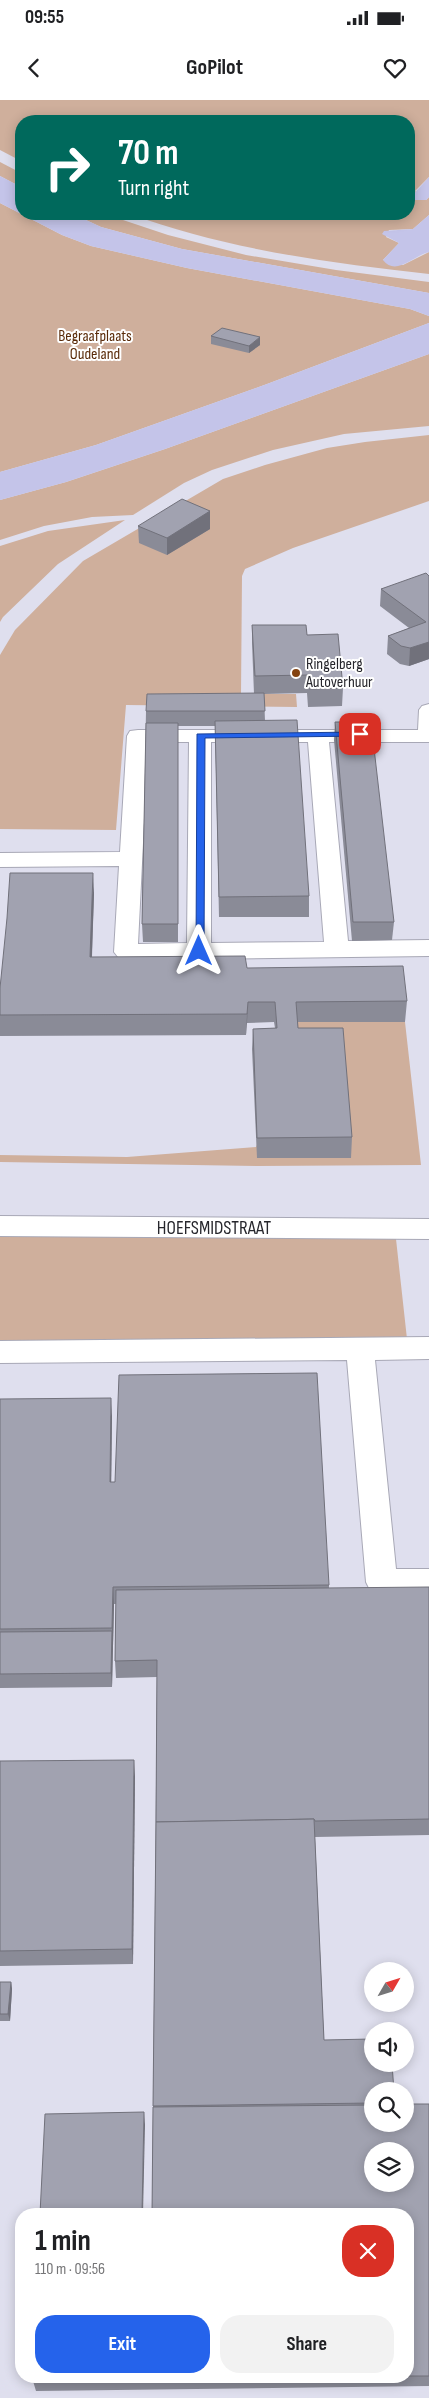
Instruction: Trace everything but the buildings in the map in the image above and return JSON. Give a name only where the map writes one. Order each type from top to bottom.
[{"type":"street","points":[[429,710],[429,736],[138,736],[126,952],[429,948]]},
{"type":"street","points":[[318,735],[337,949]]},
{"type":"street","points":[[199,951],[200,736]]},
{"type":"street","points":[[0,860],[132,859]]},
{"type":"street","name":"HOEFSMIDSTRAAT","points":[[0,1226],[90,1228],[429,1228]]},
{"type":"street","points":[[0,1352],[429,1348]]},
{"type":"street","points":[[360,1350],[382,1582],[429,1582]]},
{"type":"green space","points":[[0,100],[429,100],[429,177],[415,191],[415,115],[15,115],[15,158],[0,150]]},
{"type":"green space","points":[[0,162],[15,170],[15,184],[0,176]]},
{"type":"green space","points":[[415,191],[426,200],[429,197],[429,215],[413,229],[389,230],[386,237],[399,243],[383,260],[403,265],[429,252],[429,274],[353,265],[278,253],[203,237],[148,220],[415,220]]},
{"type":"green space","name":"Begraafplaats Oudeland","points":[[0,203],[15,211],[15,220],[33,220],[62,235],[91,246],[187,268],[410,309],[429,316],[429,323],[267,384],[96,445],[0,472]]},
{"type":"green space","points":[[86,220],[123,220],[168,235],[246,255],[336,270],[429,282],[429,293],[182,249],[101,227]]},
{"type":"green space","points":[[429,354],[429,426],[344,434],[273,450],[212,470],[184,483],[133,515],[92,517],[44,526],[0,540],[0,500],[66,482],[165,449]]},
{"type":"green space","points":[[429,435],[429,501],[293,548],[245,569],[242,576],[241,694],[296,694],[297,707],[126,705],[116,830],[0,829],[0,655],[15,630],[83,561],[223,479],[327,448]]},
{"type":"green space","points":[[125,520],[58,564],[0,622],[0,546],[48,531]]},
{"type":"green space","points":[[296,1022],[405,1022],[421,1165],[258,1166],[0,1162],[0,1155],[127,1157],[256,1147],[297,1048]]},
{"type":"green space","points":[[0,1233],[83,1236],[396,1239],[407,1339],[0,1341]]},
{"type":"water","points":[[0,176],[15,184],[15,211],[0,203]]},
{"type":"water","points":[[429,177],[429,197],[426,200],[415,200],[415,192]]},
{"type":"water","points":[[429,215],[429,252],[399,266],[388,265],[383,260],[399,243],[382,234],[384,231],[413,229]]},
{"type":"water","points":[[33,220],[86,220],[101,227],[182,249],[429,293],[429,316],[410,309],[187,268],[91,246],[62,235]]},
{"type":"water","points":[[429,323],[429,354],[165,449],[66,482],[0,500],[0,472],[96,445],[267,384]]},
{"type":"place","name":"Ringelberg Autoverhuur","points":[[296,673]]},
{"type":"route","points":[[199,951],[200,736],[360,734]]}]
